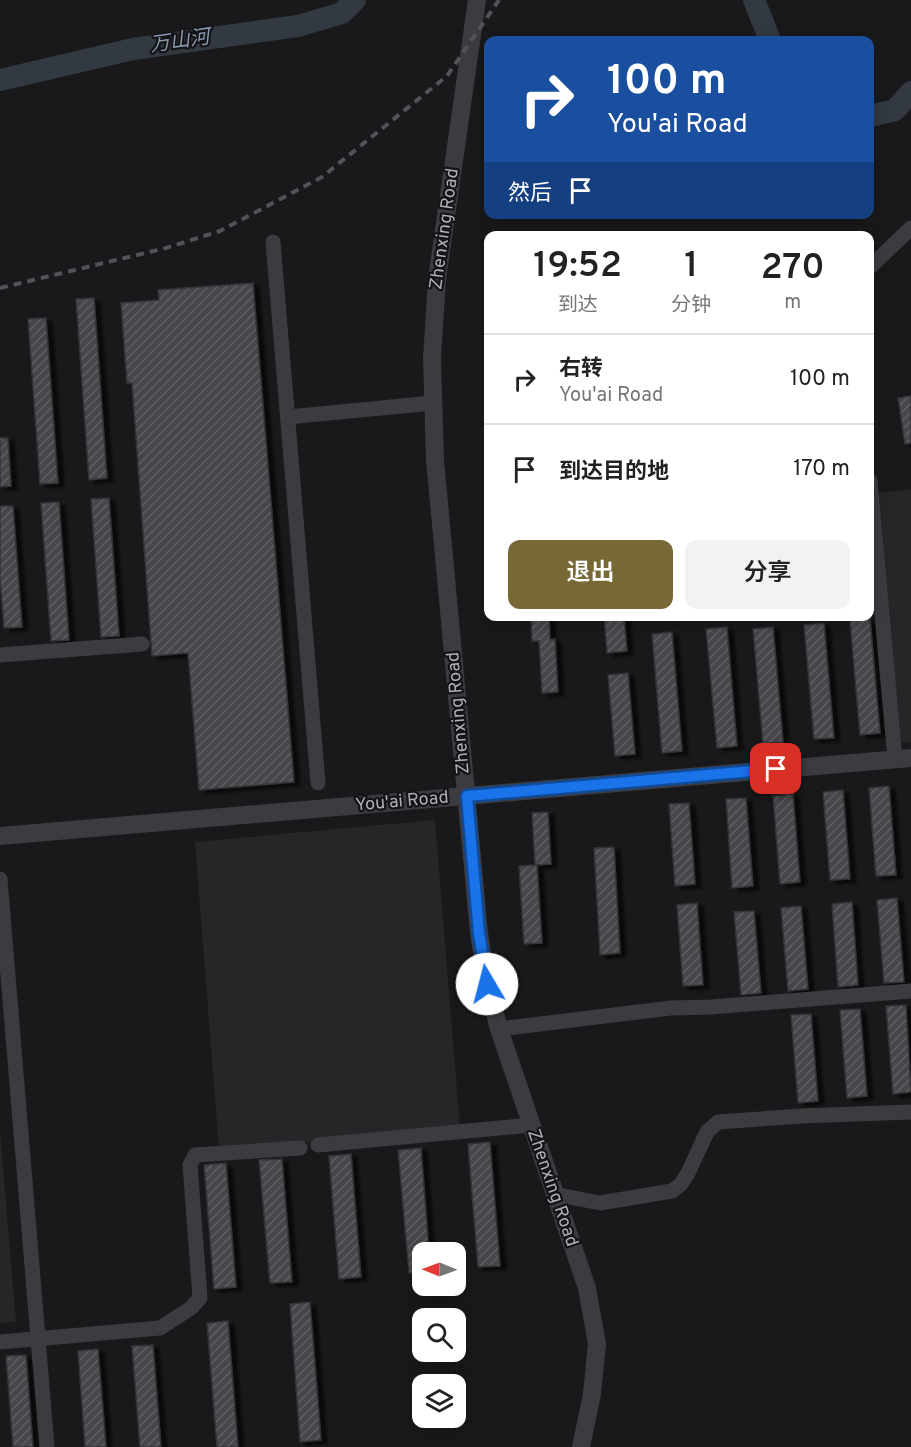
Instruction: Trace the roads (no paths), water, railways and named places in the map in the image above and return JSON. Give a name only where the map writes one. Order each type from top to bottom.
[{"type":"street","name":"Zhenxing Road","points":[[477,0],[437,279],[432,358],[435,460],[479,933],[487,984],[499,1029],[587,1288],[597,1344],[592,1394],[581,1447]]},
{"type":"street","points":[[874,263],[911,228]]},
{"type":"street","points":[[273,242],[318,783]]},
{"type":"street","points":[[288,417],[433,403]]},
{"type":"street","points":[[874,515],[903,758]]},
{"type":"street","points":[[0,655],[142,644]]},
{"type":"street","name":"You'ai Road","points":[[0,836],[903,758]]},
{"type":"street","points":[[0,879],[47,1447]]},
{"type":"street","points":[[499,1029],[671,1008],[711,1007],[911,991]]},
{"type":"street","points":[[554,1194],[600,1203],[672,1191],[681,1184],[688,1173],[706,1132],[718,1122],[911,1112]]},
{"type":"street","points":[[318,1145],[531,1125]]},
{"type":"street","points":[[0,1342],[160,1328],[191,1308],[200,1298],[190,1165],[195,1155],[300,1148]]},
{"type":"waterway","name":"万山河","points":[[0,80],[133,49],[298,26],[342,13],[355,0]]},
{"type":"waterway","name":"万山河","points":[[754,0],[768,36]]},
{"type":"waterway","name":"万山河","points":[[874,115],[895,110],[911,92]]},
{"type":"railway","points":[[0,288],[166,248],[220,231],[322,177],[447,76],[499,0]]}]
